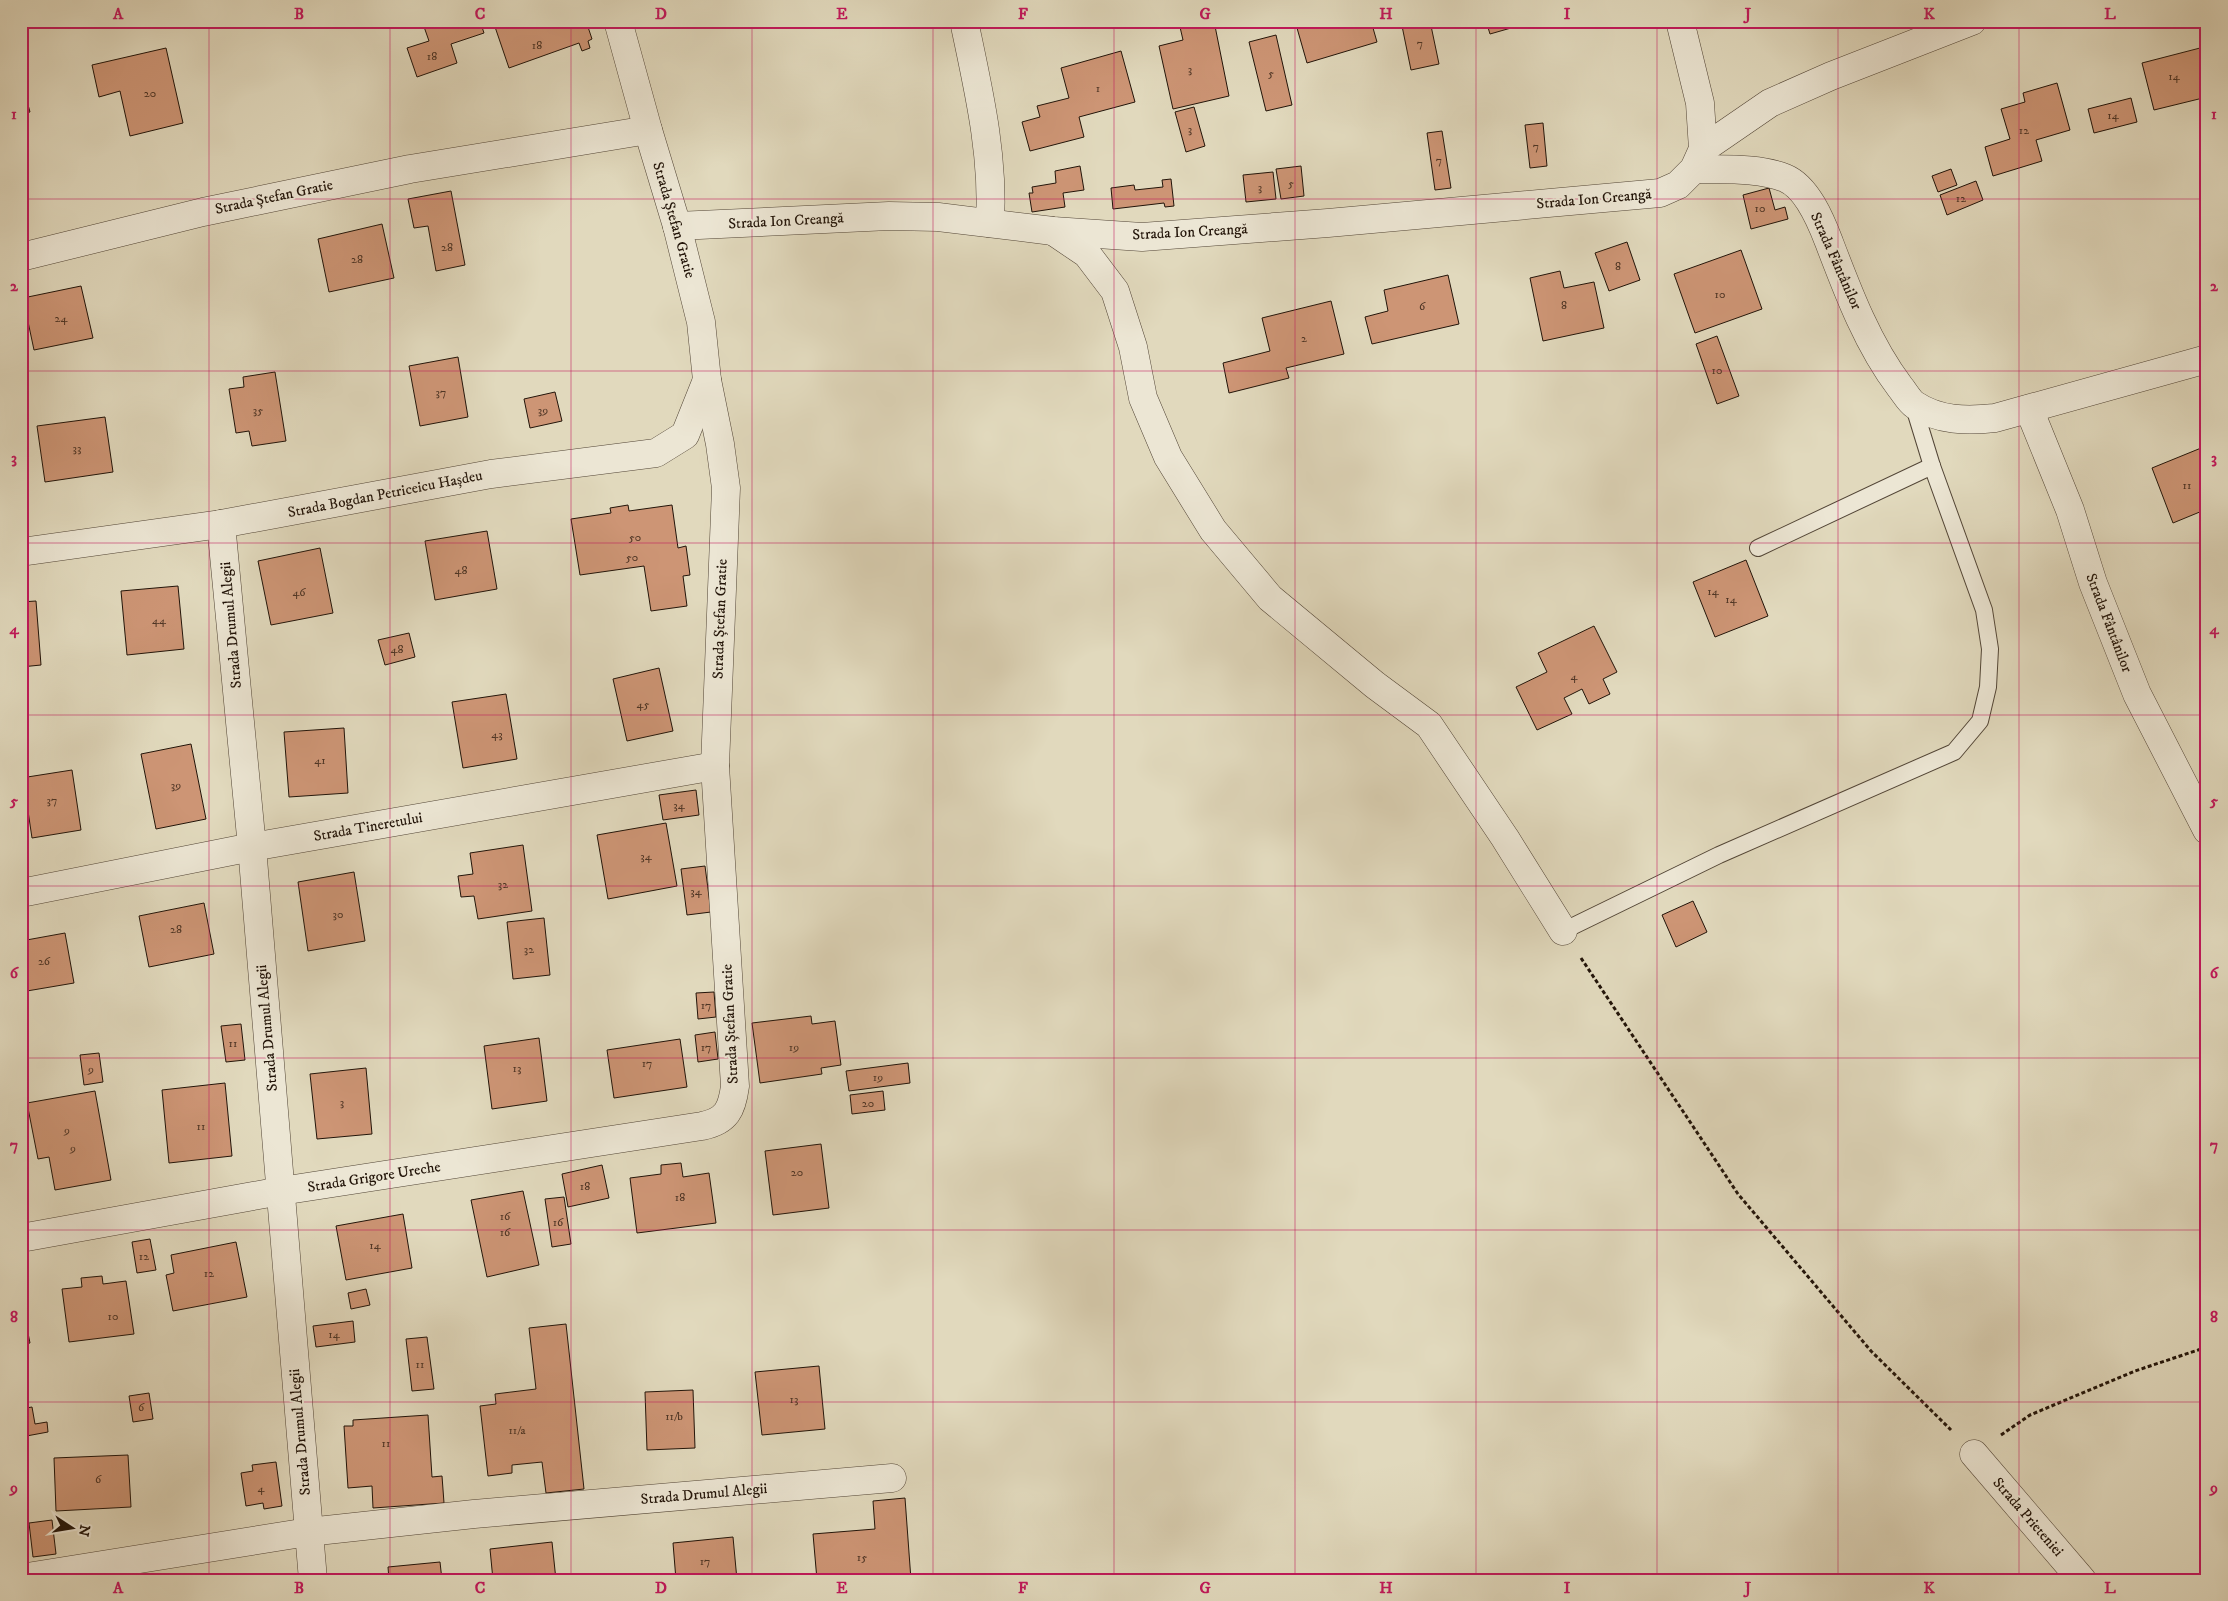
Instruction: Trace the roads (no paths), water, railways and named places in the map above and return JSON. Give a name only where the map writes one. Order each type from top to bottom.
[{"type":"street","name":"Strada Ștefan Gratie","points":[[618,21],[677,226],[701,322],[707,380],[720,444],[726,488],[715,766],[735,1086],[733,1103],[726,1115]]},
{"type":"street","points":[[964,21],[986,124],[992,198],[990,223]]},
{"type":"street","points":[[1680,21],[1700,103],[1699,159]]},
{"type":"street","name":"Strada Ion Creangă","points":[[677,226],[889,216],[938,217],[1053,230],[1142,237],[1328,223],[1660,193],[1678,185],[1699,159],[1770,103],[1832,76],[1972,21]]},
{"type":"street","name":"Strada Ștefan Gratie","points":[[21,257],[203,212],[410,169],[648,130]]},
{"type":"street","name":"Strada Fântânilor","points":[[1699,159],[1786,178],[1805,195],[1820,219],[1847,289],[1885,367],[1913,404],[1936,416],[1968,421],[1995,418],[2207,359]]},
{"type":"street","points":[[1053,230],[1087,254],[1115,291],[1133,347],[1143,398],[1168,457],[1213,530],[1270,598],[1375,685],[1429,725],[1505,838],[1562,931]]},
{"type":"street","name":"Strada Bogdan Petriceicu Hașdeu","points":[[21,552],[222,524],[491,474],[656,453],[685,435],[707,380]]},
{"type":"street","name":"Strada Fântânilor","points":[[2029,409],[2070,510],[2093,583],[2137,694],[2207,830]]},
{"type":"street","name":"Strada Drumul Alegii","points":[[222,524],[252,847],[313,1580]]},
{"type":"street","name":"Strada Tineretului","points":[[21,893],[252,847],[715,766]]},
{"type":"street","name":"Strada Grigore Ureche","points":[[21,1238],[281,1192],[702,1126],[713,1124],[726,1115]]},
{"type":"street","name":"Strada Prieteniei","points":[[1974,1454],[2082,1580]]},
{"type":"street","name":"Strada Drumul Alegii","points":[[21,1578],[308,1532],[474,1514],[892,1478]]},
{"type":"lane","points":[[1562,931],[1719,855],[1954,752],[1980,721],[1988,687],[1990,649],[1984,610],[1932,466],[1913,404]]},
{"type":"lane","points":[[1758,548],[1932,466]]}]
